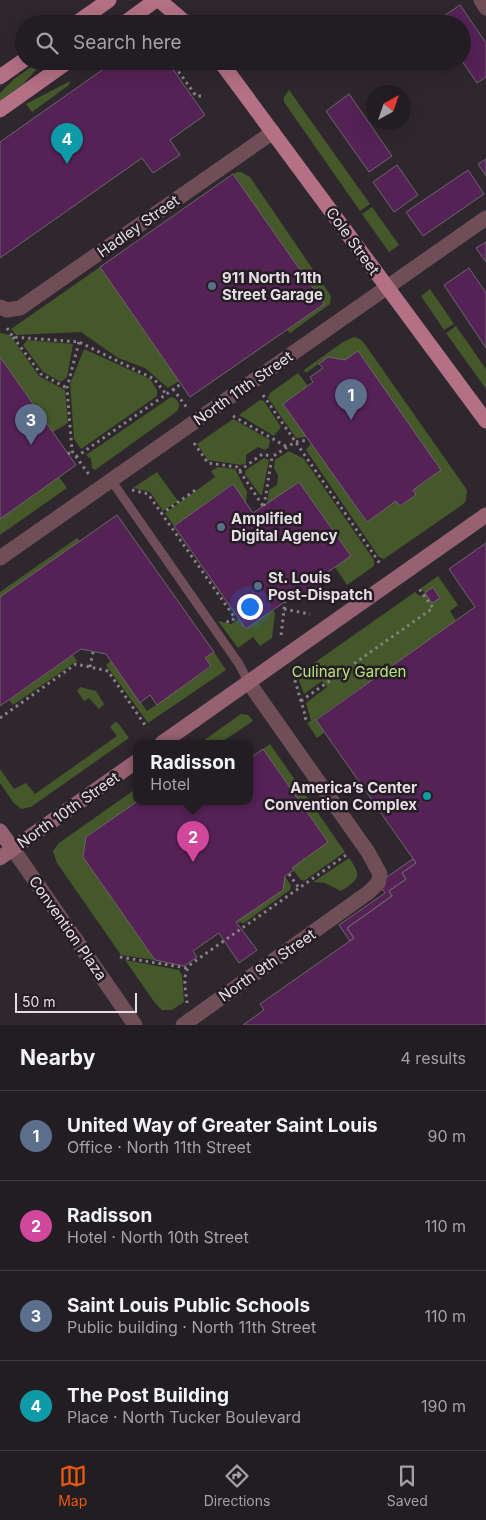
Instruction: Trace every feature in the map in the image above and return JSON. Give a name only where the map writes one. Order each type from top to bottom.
[{"type":"main road","points":[[88,15],[109,0]]},
{"type":"main road","points":[[135,15],[157,0],[176,15]]},
{"type":"main road","points":[[0,76],[15,66]]},
{"type":"main road","points":[[0,110],[57,70]]},
{"type":"main road","name":"Cole Street","points":[[227,70],[486,421]]},
{"type":"street","points":[[480,0],[486,8]]},
{"type":"street","name":"Hadley Street","points":[[0,307],[7,310],[20,308],[273,132]]},
{"type":"street","name":"North 11th Street","points":[[0,558],[486,218]]},
{"type":"street","points":[[166,740],[486,515]]},
{"type":"street","name":"North 9th Street","points":[[183,1025],[351,906],[378,883],[380,874],[376,864],[248,683]]},
{"type":"street","name":"North 10th Street","points":[[0,858],[133,764]]},
{"type":"street","name":"Convention Plaza","points":[[0,831],[135,1025]]},
{"type":"lane","points":[[111,480],[239,664],[248,683]]},
{"type":"path","points":[[176,70],[196,96],[204,96]]},
{"type":"path","points":[[7,328],[41,374],[67,388]]},
{"type":"path","points":[[13,337],[79,342],[154,379],[166,394]]},
{"type":"path","points":[[79,342],[67,388],[72,451],[90,476]]},
{"type":"path","points":[[76,457],[181,384]]},
{"type":"path","points":[[173,389],[187,408]]},
{"type":"path","points":[[263,395],[381,564]]},
{"type":"path","points":[[233,416],[287,446]]},
{"type":"path","points":[[194,443],[208,463],[237,467],[263,506],[272,457],[295,442],[309,440]]},
{"type":"path","points":[[68,454],[72,451]]},
{"type":"path","points":[[239,471],[261,455],[264,454],[272,457]]},
{"type":"path","points":[[127,489],[148,494],[235,618],[230,622],[217,620]]},
{"type":"path","points":[[162,514],[197,489]]},
{"type":"path","points":[[301,701],[433,608],[418,587]]},
{"type":"path","points":[[281,635],[285,602]]},
{"type":"path","points":[[284,609],[310,614]]},
{"type":"path","points":[[90,667],[93,652]]},
{"type":"path","points":[[0,718],[76,664],[108,670],[147,728]]},
{"type":"path","points":[[293,674],[306,718],[302,721]]},
{"type":"path","points":[[120,957],[187,968],[349,853]]},
{"type":"path","points":[[289,874],[299,888]]},
{"type":"path","points":[[187,968],[185,984],[187,1003]]},
{"type":"green space","points":[[27,70],[36,70],[24,83],[0,101],[0,93]]},
{"type":"green space","points":[[70,81],[69,85],[32,112],[26,104]]},
{"type":"green space","points":[[289,90],[370,204],[360,211],[284,102],[284,97]]},
{"type":"green space","points":[[237,172],[250,177],[331,296],[330,304],[290,333],[287,330],[324,304],[233,174]]},
{"type":"green space","points":[[372,207],[399,245],[389,252],[362,214]]},
{"type":"green space","points":[[100,267],[179,381],[168,388],[145,368],[118,358],[81,332],[16,335],[11,329]]},
{"type":"green space","points":[[430,289],[454,324],[444,330],[421,296]]},
{"type":"green space","points":[[456,326],[486,369],[486,389],[446,333]]},
{"type":"green space","points":[[0,333],[10,335],[39,376],[65,390],[68,423],[53,432],[0,357]]},
{"type":"green space","points":[[354,337],[364,343],[467,490],[466,501],[462,505],[384,559],[379,557],[306,450],[311,443],[367,522],[396,501],[400,506],[416,495],[413,490],[441,470],[358,352],[345,360],[328,357],[306,373],[304,370],[343,342]]},
{"type":"green space","points":[[27,340],[73,344],[67,377],[61,382],[43,372],[23,345]]},
{"type":"green space","points":[[84,349],[150,379],[157,390],[157,396],[81,449],[74,439],[70,384]]},
{"type":"green space","points":[[298,373],[308,386],[283,404],[307,437],[296,438],[268,398],[270,393]]},
{"type":"green space","points":[[171,397],[179,403],[176,412],[95,470],[92,468],[91,459],[86,455]]},
{"type":"green space","points":[[260,400],[264,401],[281,427],[274,436],[239,415]]},
{"type":"green space","points":[[233,419],[270,440],[269,447],[265,450],[258,447],[246,455],[246,463],[242,465],[208,460],[197,444]]},
{"type":"green space","points":[[289,451],[304,459],[374,560],[374,566],[347,585],[335,567],[351,556],[299,482],[267,504],[269,490],[277,485],[278,475],[274,468],[275,460]]},
{"type":"green space","points":[[264,458],[269,460],[262,495],[260,495],[245,474],[246,470]]},
{"type":"green space","points":[[218,467],[235,469],[247,492],[246,503],[232,484],[174,526],[165,513],[215,477],[211,471]]},
{"type":"green space","points":[[157,472],[178,501],[163,511],[150,492],[133,488]]},
{"type":"green space","points":[[59,477],[67,488],[0,535],[0,519]]},
{"type":"green space","points":[[77,538],[80,541],[0,597],[0,592]]},
{"type":"green space","name":"Culinary Garden","points":[[438,576],[458,605],[450,611],[456,621],[316,719],[325,732],[317,738],[307,723],[311,721],[306,703],[327,687],[322,681],[304,694],[297,675],[415,592],[420,596],[425,593],[421,588]]},
{"type":"green space","points":[[273,610],[275,613],[272,638],[260,646],[253,637],[238,648],[218,621],[231,624],[239,619],[246,629]]},
{"type":"green space","points":[[214,652],[226,670],[148,723],[106,665],[111,661],[147,711],[211,667],[205,658]]},
{"type":"green space","points":[[73,655],[77,661],[13,705],[9,700]]},
{"type":"green space","points":[[80,687],[96,691],[104,704],[99,709],[89,698],[84,701],[77,691]]},
{"type":"green space","points":[[241,714],[248,715],[253,721],[224,740],[204,740]]},
{"type":"green space","points":[[115,722],[118,723],[129,738],[31,807],[21,809],[13,802],[0,783],[0,769],[14,789],[26,783],[35,794],[117,736],[110,727]]},
{"type":"green space","points":[[270,744],[345,852],[304,881],[300,879],[292,868],[328,842],[263,749]]},
{"type":"green space","points":[[133,791],[133,804],[86,837],[83,857],[155,960],[121,955],[57,863],[53,851],[59,843]]},
{"type":"green space","points":[[349,858],[356,869],[357,877],[341,891],[325,883],[313,882]]},
{"type":"green space","points":[[285,876],[291,886],[290,890],[244,923],[236,922]]},
{"type":"green space","points":[[125,960],[179,970],[182,975],[184,1002],[172,1010],[162,1010]]},
{"type":"building","points":[[460,5],[467,15],[445,15]]},
{"type":"building","points":[[471,21],[486,43],[486,77],[477,83],[468,70],[471,70]]},
{"type":"building","points":[[102,70],[173,70],[205,115],[170,140],[180,155],[153,173],[142,158],[0,258],[0,142]]},
{"type":"building","points":[[349,94],[366,119],[366,130],[374,130],[392,156],[369,172],[326,111]]},
{"type":"building","points":[[486,159],[486,176],[478,164]]},
{"type":"building","points":[[397,165],[418,195],[394,212],[373,182]]},
{"type":"building","points":[[468,170],[484,194],[423,236],[406,212]]},
{"type":"building","name":"911 North 11th Street Garage","points":[[233,174],[324,304],[190,397],[100,267]]},
{"type":"building","points":[[486,242],[486,262],[476,248]]},
{"type":"building","points":[[469,268],[486,293],[486,348],[444,285]]},
{"type":"building","points":[[358,351],[441,470],[413,490],[416,495],[400,506],[396,501],[367,522],[283,404],[313,382],[310,377],[323,368],[319,364],[328,357],[345,360]]},
{"type":"building","points":[[0,357],[76,465],[0,519]]},
{"type":"building","points":[[299,482],[351,556],[315,581],[322,590],[313,596],[297,593],[246,629],[174,526],[233,484],[253,513]]},
{"type":"building","points":[[117,515],[214,652],[205,658],[211,666],[157,705],[150,695],[140,703],[106,654],[81,649],[0,706],[0,597]]},
{"type":"building","name":"America’s Center Convention Complex","points":[[486,543],[486,1025],[243,1025],[264,1010],[260,1004],[354,938],[347,928],[392,896],[389,891],[406,879],[402,873],[416,863],[316,720],[475,607],[449,569]]},
{"type":"building","points":[[433,587],[440,598],[432,603],[425,593]]},
{"type":"building","points":[[263,749],[328,842],[292,868],[294,870],[285,876],[283,890],[236,922],[257,950],[239,963],[219,933],[193,951],[197,957],[184,966],[155,960],[83,857],[86,837],[133,804],[253,805],[253,756]]},
{"type":"building","points":[[413,859],[416,863],[402,873],[406,879],[389,891],[392,896],[347,928],[354,938],[350,941],[339,925],[385,893],[378,883]]},
{"type":"place","name":"The Post Building","points":[[67,164]]},
{"type":"place","name":"911 North 11th Street Garage","points":[[212,286]]},
{"type":"place","name":"United Way of Greater Saint Louis","points":[[351,420]]},
{"type":"place","name":"Saint Louis Public Schools","points":[[31,445]]},
{"type":"place","name":"Amplified Digital Agency","points":[[221,527]]},
{"type":"place","name":"St. Louis Post-Dispatch","points":[[258,586]]},
{"type":"place","name":"America’s Center Convention Complex","points":[[427,796]]},
{"type":"place","name":"Radisson","points":[[193,862]]}]
